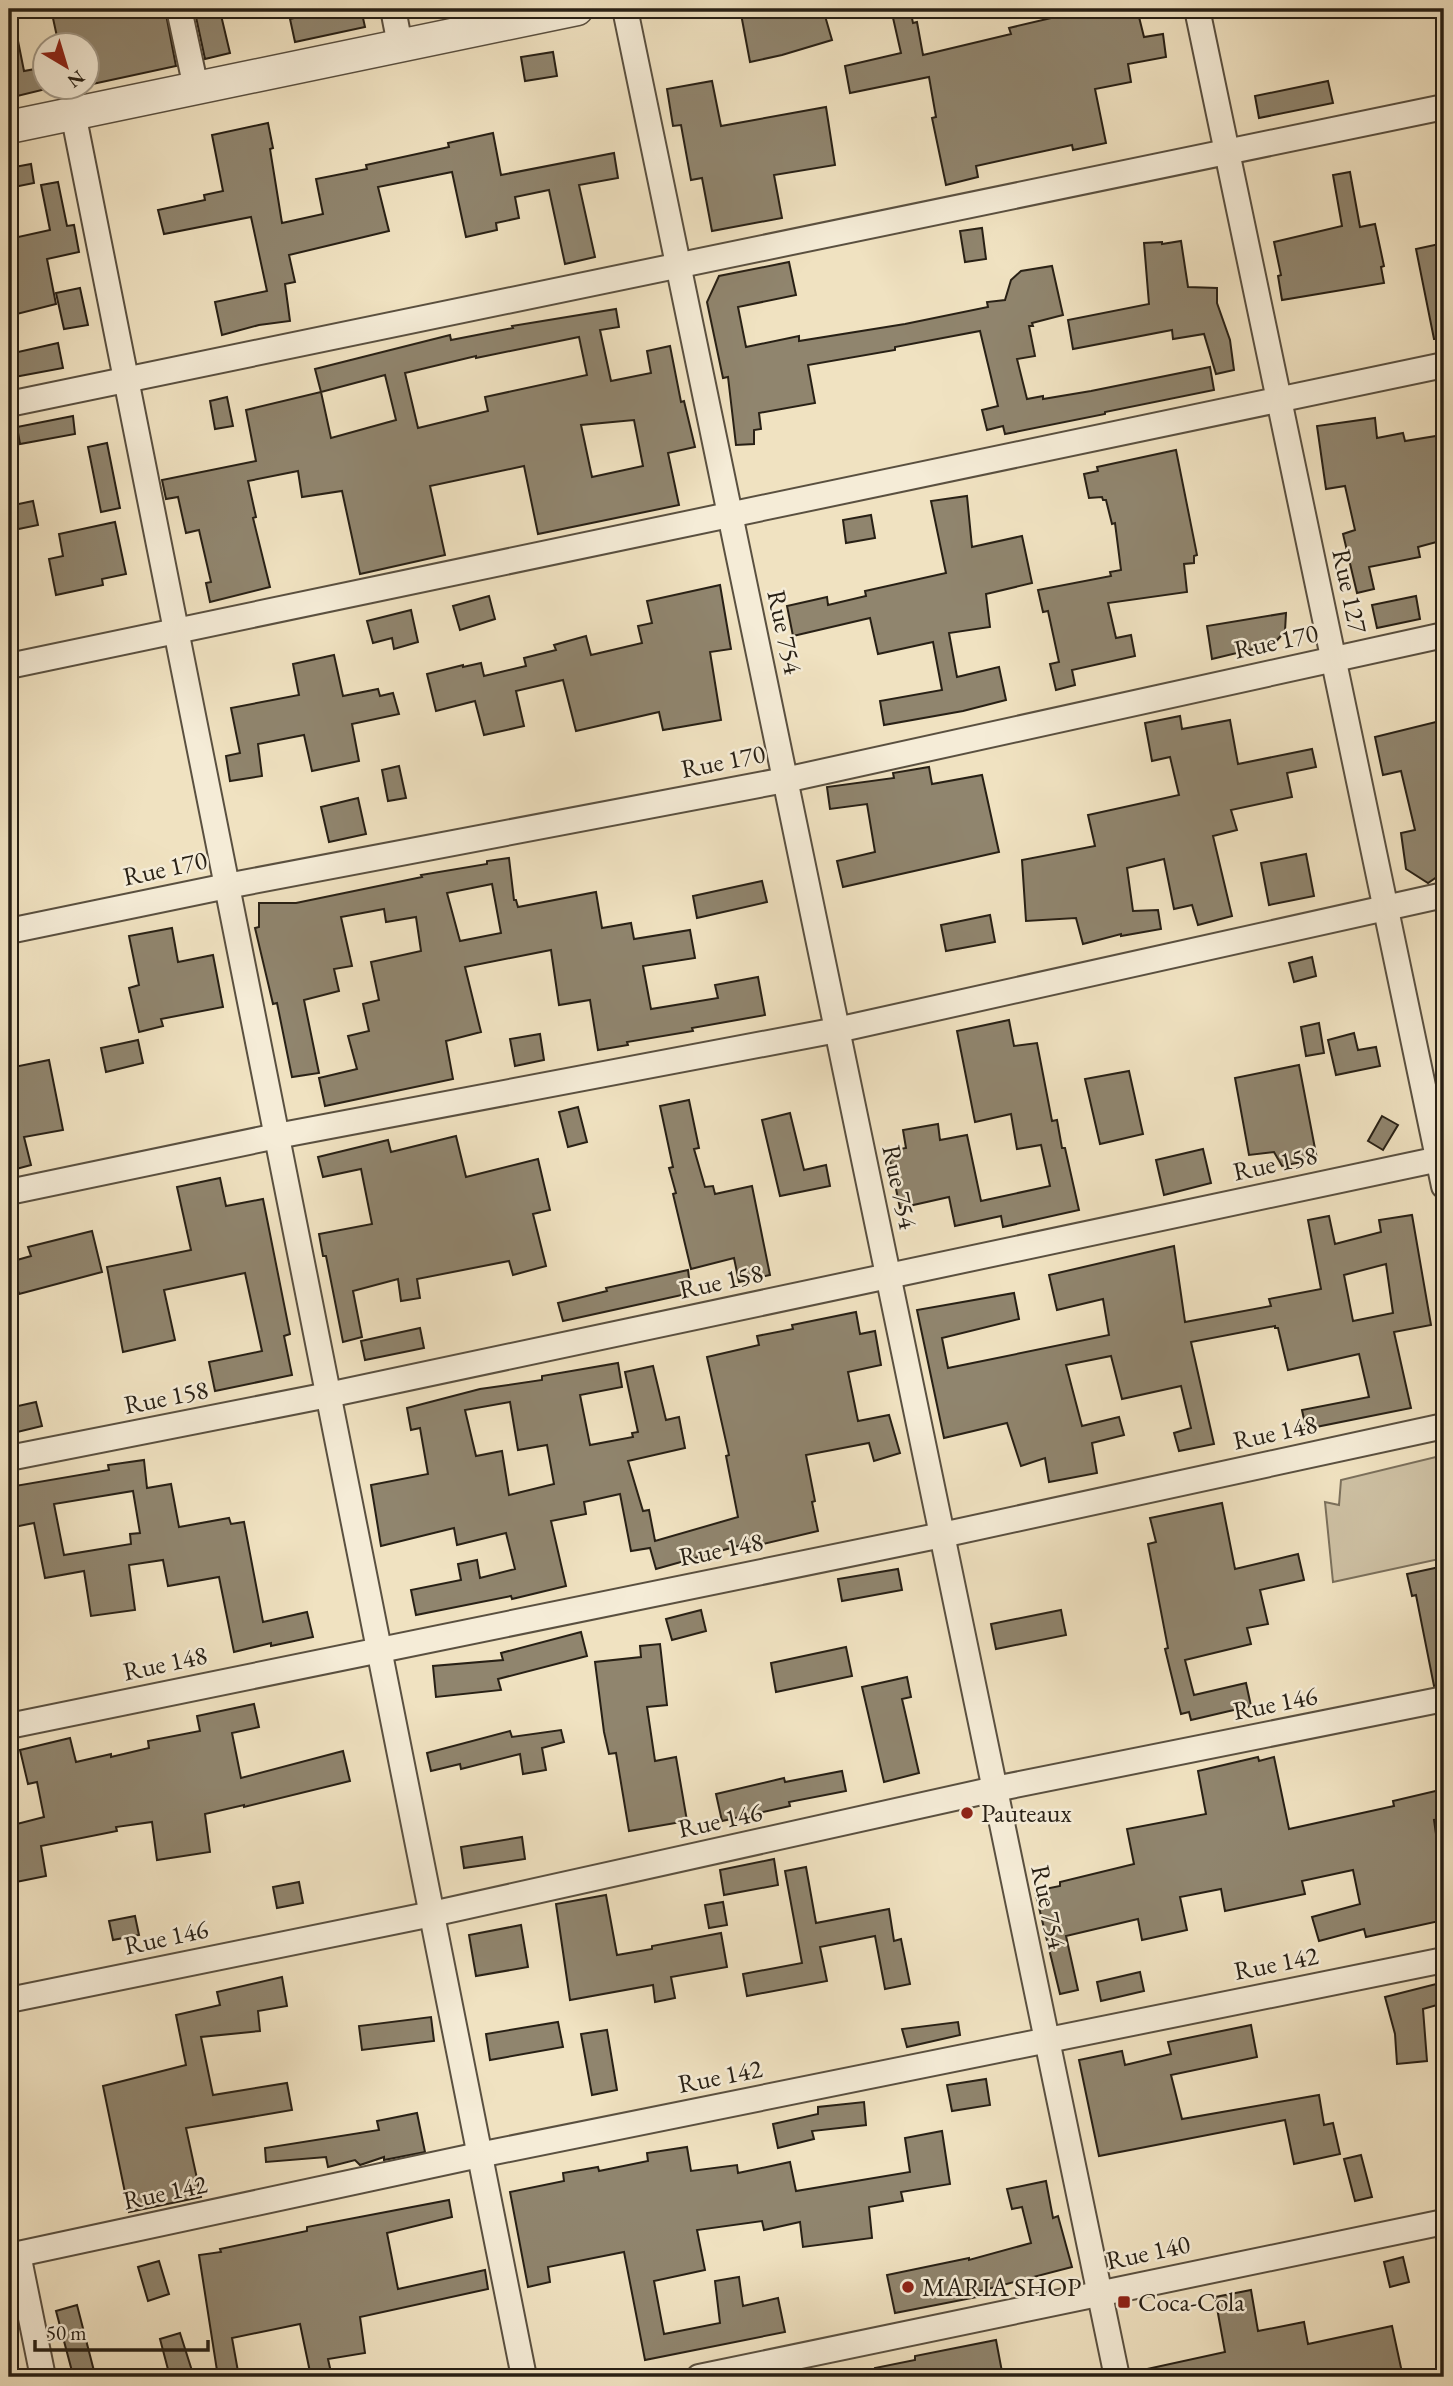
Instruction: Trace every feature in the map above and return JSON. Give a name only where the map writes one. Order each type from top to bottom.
[{"type":"street","points":[[179,9],[196,88]]},
{"type":"street","points":[[393,9],[400,46]]},
{"type":"street","points":[[9,127],[577,9]]},
{"type":"street","name":"Rue 754","points":[[625,9],[1117,2377]]},
{"type":"street","name":"Rue 127","points":[[1197,9],[1385,907],[1441,1158],[1444,1186]]},
{"type":"street","points":[[9,404],[1444,107]]},
{"type":"street","points":[[73,113],[524,2377]]},
{"type":"street","points":[[9,666],[1444,365]]},
{"type":"street","name":"Rue 170","points":[[9,931],[227,886],[785,780],[1444,635]]},
{"type":"street","points":[[9,1192],[277,1136],[837,1030],[1444,895]]},
{"type":"street","name":"Rue 158","points":[[9,1458],[328,1395],[1441,1158]]},
{"type":"street","name":"Rue 148","points":[[9,1726],[942,1535],[1444,1426]]},
{"type":"street","name":"Rue 146","points":[[9,2000],[432,1914],[995,1789],[1444,1699]]},
{"type":"street","name":"Rue 142","points":[[13,2255],[479,2155],[1444,1960]]},
{"type":"street","name":"Rue 140","points":[[699,2377],[1444,2222]]},
{"type":"street","points":[[13,2255],[43,2377]]},
{"type":"shaded area","points":[[1444,1455],[1444,1558],[1333,1582],[1325,1502],[1339,1505],[1341,1480]]},
{"type":"building","points":[[51,9],[165,9],[176,66],[102,82],[102,32],[56,32]]},
{"type":"building","points":[[292,9],[361,9],[365,27],[295,42],[290,19],[294,18]]},
{"type":"building","points":[[771,9],[823,9],[832,40],[750,62],[741,14]]},
{"type":"building","points":[[891,9],[910,9],[913,23],[917,22],[923,55],[1011,34],[1009,28],[1081,11],[1080,9],[1137,9],[1144,37],[1163,34],[1166,57],[1128,64],[1131,82],[1095,89],[1106,143],[1073,150],[1072,145],[976,166],[978,177],[946,185],[932,118],[936,117],[929,77],[850,93],[845,66],[901,53]]},
{"type":"building","points":[[220,11],[230,53],[205,59],[196,17]]},
{"type":"building","points":[[17,36],[24,71],[32,70],[32,92],[9,98],[9,37]]},
{"type":"building","points":[[553,52],[557,76],[525,81],[521,57]]},
{"type":"building","points":[[712,81],[721,126],[826,107],[835,165],[774,175],[782,218],[712,231],[702,178],[691,180],[681,125],[673,126],[667,89]]},
{"type":"building","points":[[1328,81],[1333,103],[1259,118],[1255,96]]},
{"type":"building","points":[[268,123],[282,223],[323,214],[316,179],[367,169],[366,165],[449,147],[448,143],[493,133],[501,175],[614,153],[618,178],[579,185],[595,257],[565,264],[549,190],[515,197],[519,218],[496,223],[497,230],[466,237],[452,172],[378,187],[389,231],[289,255],[295,282],[285,284],[290,321],[259,325],[222,335],[215,302],[267,291],[251,217],[164,234],[158,210],[205,200],[204,195],[223,191],[212,135]]},
{"type":"building","points":[[31,164],[34,183],[9,188],[9,168]]},
{"type":"building","points":[[1350,172],[1360,227],[1375,224],[1384,266],[1381,267],[1384,283],[1282,300],[1278,276],[1281,275],[1274,242],[1342,226],[1333,175]]},
{"type":"building","points":[[58,182],[67,226],[74,225],[79,252],[47,259],[56,304],[9,316],[9,239],[50,230],[41,185]]},
{"type":"building","points":[[982,228],[986,259],[965,262],[960,231]]},
{"type":"building","points":[[1181,241],[1188,287],[1217,288],[1217,303],[1230,340],[1234,370],[1216,374],[1204,334],[1173,339],[1172,330],[1073,349],[1068,320],[1149,304],[1144,243]]},
{"type":"building","points":[[1444,243],[1444,339],[1434,339],[1416,249]]},
{"type":"building","points":[[789,262],[796,295],[738,307],[746,347],[799,336],[799,341],[905,324],[988,307],[987,302],[1005,300],[1011,280],[1021,271],[1052,266],[1063,315],[1029,326],[1035,356],[1017,359],[1027,399],[1091,391],[1210,367],[1214,390],[1005,434],[1003,426],[987,430],[982,410],[998,406],[980,331],[895,347],[895,350],[808,365],[815,403],[759,413],[761,429],[754,430],[754,444],[736,445],[728,377],[723,378],[707,302],[719,276]]},
{"type":"building","points":[[80,288],[88,325],[64,329],[56,293]]},
{"type":"building","points":[[616,309],[619,327],[600,330],[611,381],[651,373],[647,351],[670,346],[681,402],[684,401],[695,447],[668,453],[679,505],[538,534],[524,466],[430,486],[445,555],[360,574],[342,491],[302,497],[298,471],[248,481],[256,517],[253,518],[270,587],[210,602],[206,583],[211,582],[199,530],[186,533],[178,497],[166,499],[162,480],[256,461],[246,410],[321,392],[315,369],[450,335],[451,340],[513,328],[512,326]],"holes":[[[579,337],[587,375],[485,397],[488,411],[418,428],[405,373],[476,356]],[[385,375],[396,420],[331,438],[321,392]],[[634,420],[643,466],[592,477],[581,425]]]},
{"type":"building","points":[[58,343],[63,368],[9,378],[9,354]]},
{"type":"building","points":[[227,397],[233,426],[215,429],[210,401]]},
{"type":"building","points":[[73,416],[75,434],[20,444],[17,427]]},
{"type":"building","points":[[1375,418],[1377,438],[1403,433],[1405,441],[1436,436],[1444,490],[1444,540],[1418,547],[1420,557],[1369,567],[1374,589],[1357,593],[1343,534],[1355,530],[1345,486],[1326,489],[1317,426]]},
{"type":"building","points":[[107,443],[120,508],[101,512],[88,447]]},
{"type":"building","points":[[1176,450],[1197,555],[1194,556],[1194,563],[1184,564],[1187,592],[1108,603],[1116,638],[1131,635],[1135,656],[1072,670],[1075,685],[1056,690],[1050,664],[1059,662],[1048,611],[1043,612],[1038,590],[1111,576],[1110,572],[1121,570],[1115,523],[1112,524],[1106,500],[1102,497],[1089,498],[1084,474],[1098,471],[1097,467]]},
{"type":"building","points":[[967,496],[972,547],[1022,536],[1032,583],[986,594],[990,627],[949,633],[957,677],[999,667],[1006,700],[963,711],[884,725],[880,701],[942,690],[933,642],[878,654],[870,618],[793,636],[787,606],[827,597],[828,605],[866,596],[865,591],[946,573],[931,501]]},
{"type":"building","points":[[33,501],[38,525],[9,531],[9,506]]},
{"type":"building","points":[[871,515],[875,538],[846,543],[843,520]]},
{"type":"building","points":[[115,522],[126,574],[102,579],[103,585],[56,595],[49,559],[63,556],[59,534]]},
{"type":"building","points":[[720,585],[731,649],[710,652],[721,720],[663,730],[659,712],[576,731],[563,680],[516,691],[524,726],[484,735],[475,701],[436,711],[427,674],[481,663],[484,676],[526,666],[524,658],[556,650],[554,645],[586,636],[591,655],[642,643],[638,626],[652,623],[647,601]]},
{"type":"building","points":[[489,596],[495,619],[460,630],[453,606]]},
{"type":"building","points":[[1416,596],[1420,619],[1377,628],[1372,605]]},
{"type":"building","points":[[411,610],[418,642],[394,649],[392,638],[373,643],[367,621]]},
{"type":"building","points":[[1286,613],[1285,631],[1274,644],[1212,659],[1207,626]]},
{"type":"building","points":[[334,655],[343,696],[378,689],[380,696],[393,693],[399,714],[352,724],[359,761],[312,771],[304,735],[258,744],[262,776],[230,781],[226,756],[240,753],[231,708],[299,695],[293,664]]},
{"type":"building","points":[[1180,716],[1182,729],[1230,720],[1238,764],[1312,749],[1316,767],[1287,773],[1292,797],[1231,810],[1237,830],[1213,836],[1232,916],[1198,925],[1192,905],[1174,909],[1164,859],[1127,868],[1133,911],[1158,910],[1161,929],[1121,934],[1083,944],[1076,918],[1026,921],[1022,860],[1095,846],[1088,815],[1179,795],[1170,757],[1152,761],[1145,723]]},
{"type":"building","points":[[1444,720],[1444,872],[1428,883],[1406,869],[1401,833],[1415,830],[1401,771],[1383,775],[1375,737]]},
{"type":"building","points":[[399,766],[406,798],[388,801],[382,770]]},
{"type":"building","points":[[929,767],[932,784],[982,775],[999,852],[843,887],[837,861],[875,852],[867,804],[830,809],[827,787],[894,778],[893,773]]},
{"type":"building","points":[[358,798],[366,834],[329,842],[321,807]]},
{"type":"building","points":[[1306,854],[1314,896],[1269,905],[1261,863]]},
{"type":"building","points":[[509,858],[514,900],[518,907],[596,892],[602,928],[631,923],[634,939],[690,930],[695,958],[643,966],[651,1009],[718,998],[715,985],[758,977],[765,1015],[692,1028],[693,1031],[627,1042],[628,1045],[598,1050],[590,1000],[559,1005],[551,950],[465,967],[481,1032],[446,1041],[453,1079],[325,1106],[319,1078],[357,1069],[348,1036],[369,1031],[363,1004],[379,1000],[371,962],[421,951],[416,917],[386,922],[384,909],[341,917],[352,966],[334,969],[339,991],[304,1000],[319,1073],[292,1077],[277,1003],[273,1004],[255,928],[259,927],[259,903],[296,903],[422,877],[421,875],[487,864],[487,861]],"holes":[[[492,884],[501,933],[460,941],[447,893]]]},
{"type":"building","points":[[762,881],[767,902],[697,918],[693,896]]},
{"type":"building","points":[[990,915],[995,942],[946,951],[941,925]]},
{"type":"building","points":[[172,928],[178,962],[213,955],[223,1007],[161,1019],[163,1026],[139,1032],[129,988],[139,985],[129,936]]},
{"type":"building","points":[[1312,957],[1316,976],[1294,982],[1289,963]]},
{"type":"building","points":[[1009,1020],[1014,1046],[1037,1043],[1052,1121],[1057,1120],[1079,1210],[1003,1227],[1001,1216],[955,1226],[949,1197],[900,1208],[888,1151],[906,1148],[903,1130],[938,1124],[940,1140],[967,1135],[981,1201],[1050,1186],[1041,1145],[1017,1149],[1011,1114],[975,1122],[957,1031]]},
{"type":"building","points":[[1319,1023],[1324,1053],[1306,1056],[1301,1027]]},
{"type":"building","points":[[1354,1033],[1358,1050],[1376,1047],[1380,1066],[1336,1075],[1328,1040]]},
{"type":"building","points":[[540,1034],[544,1060],[515,1066],[510,1039]]},
{"type":"building","points":[[138,1040],[143,1063],[106,1072],[101,1048]]},
{"type":"building","points":[[49,1060],[63,1130],[24,1137],[31,1165],[9,1171],[9,1068]]},
{"type":"building","points":[[1299,1065],[1317,1159],[1282,1166],[1274,1152],[1249,1155],[1235,1078]]},
{"type":"building","points":[[1129,1071],[1143,1134],[1100,1144],[1085,1079]]},
{"type":"building","points":[[689,1100],[699,1148],[694,1149],[705,1187],[713,1186],[715,1194],[752,1186],[770,1275],[739,1282],[734,1258],[691,1269],[673,1194],[676,1193],[669,1168],[673,1167],[660,1106]]},
{"type":"building","points":[[578,1107],[587,1142],[568,1147],[559,1112]]},
{"type":"building","points":[[790,1113],[804,1170],[826,1165],[830,1186],[780,1196],[762,1120]]},
{"type":"building","points":[[1382,1116],[1398,1125],[1383,1150],[1368,1141]]},
{"type":"building","points":[[456,1136],[466,1177],[538,1159],[550,1210],[533,1214],[546,1266],[513,1275],[509,1261],[417,1279],[420,1298],[401,1301],[398,1279],[353,1291],[362,1337],[343,1342],[319,1234],[372,1224],[361,1169],[323,1177],[318,1157],[388,1140],[391,1152]]},
{"type":"building","points":[[1203,1149],[1211,1183],[1164,1195],[1156,1160]]},
{"type":"building","points":[[220,1178],[226,1206],[263,1199],[290,1334],[284,1336],[292,1375],[215,1391],[209,1362],[262,1351],[245,1273],[164,1290],[175,1340],[123,1352],[107,1267],[191,1250],[177,1187]]},
{"type":"building","points":[[1412,1215],[1431,1325],[1394,1332],[1411,1408],[1306,1429],[1302,1410],[1369,1397],[1359,1354],[1288,1370],[1278,1328],[1275,1326],[1191,1342],[1214,1444],[1179,1451],[1174,1433],[1191,1428],[1181,1386],[1122,1399],[1111,1356],[1066,1365],[1082,1426],[1119,1417],[1124,1435],[1092,1443],[1097,1473],[1049,1482],[1045,1458],[1021,1466],[1007,1423],[944,1438],[917,1310],[1014,1293],[1019,1319],[942,1338],[948,1368],[1109,1335],[1103,1299],[1057,1310],[1049,1275],[1174,1246],[1185,1322],[1271,1306],[1269,1299],[1321,1289],[1308,1220],[1329,1216],[1335,1244],[1381,1232],[1379,1220]],"holes":[[[1386,1264],[1393,1313],[1353,1321],[1344,1275]]]},
{"type":"building","points":[[92,1231],[102,1272],[19,1294],[10,1262],[31,1256],[28,1247]]},
{"type":"building","points":[[688,1270],[691,1293],[563,1321],[558,1303],[607,1291],[606,1288]]},
{"type":"building","points":[[856,1312],[860,1334],[875,1331],[881,1365],[848,1372],[858,1421],[889,1415],[900,1453],[874,1461],[869,1443],[806,1455],[818,1531],[746,1548],[745,1544],[656,1569],[650,1548],[631,1551],[620,1494],[584,1502],[586,1514],[551,1521],[566,1586],[512,1599],[511,1596],[416,1615],[411,1590],[461,1580],[458,1564],[477,1560],[480,1578],[515,1569],[506,1533],[457,1545],[454,1528],[381,1546],[371,1485],[428,1474],[420,1428],[411,1430],[407,1408],[480,1389],[542,1380],[542,1376],[618,1363],[622,1387],[580,1395],[590,1445],[633,1437],[632,1433],[638,1432],[625,1372],[653,1366],[666,1420],[679,1417],[685,1448],[628,1461],[643,1511],[649,1510],[655,1541],[738,1517],[726,1456],[729,1455],[707,1357],[759,1345],[757,1336],[793,1329],[792,1325]],"holes":[[[510,1402],[518,1450],[547,1445],[554,1484],[509,1495],[502,1451],[476,1456],[465,1410]]]},
{"type":"building","points":[[420,1328],[424,1348],[365,1360],[361,1341]]},
{"type":"building","points":[[36,1402],[42,1426],[9,1434],[9,1408]]},
{"type":"building","points":[[144,1460],[147,1488],[171,1484],[179,1527],[229,1518],[231,1524],[244,1522],[263,1622],[307,1612],[313,1637],[234,1652],[219,1577],[168,1586],[163,1560],[129,1565],[135,1610],[91,1616],[84,1571],[45,1578],[34,1523],[9,1528],[9,1487],[109,1470],[108,1465]],"holes":[[[133,1491],[140,1533],[130,1534],[131,1544],[64,1555],[54,1504]]]},
{"type":"building","points":[[1222,1503],[1235,1569],[1298,1554],[1304,1580],[1260,1590],[1268,1624],[1247,1628],[1251,1644],[1185,1660],[1194,1695],[1246,1683],[1251,1706],[1191,1720],[1189,1712],[1181,1714],[1165,1649],[1168,1648],[1148,1544],[1156,1542],[1150,1518]]},
{"type":"building","points":[[1444,1566],[1444,1685],[1434,1686],[1416,1595],[1412,1596],[1407,1574]]},
{"type":"building","points":[[898,1569],[902,1590],[842,1601],[838,1579]]},
{"type":"building","points":[[701,1610],[706,1631],[672,1640],[666,1619]]},
{"type":"building","points":[[1061,1610],[1066,1635],[996,1649],[991,1624]]},
{"type":"building","points":[[581,1632],[587,1656],[498,1679],[501,1690],[436,1697],[433,1666],[503,1660],[501,1653]]},
{"type":"building","points":[[660,1644],[667,1705],[647,1707],[655,1761],[676,1757],[687,1821],[629,1831],[616,1753],[609,1754],[604,1732],[595,1662],[641,1657],[640,1646]]},
{"type":"building","points":[[846,1647],[852,1676],[776,1692],[771,1663]]},
{"type":"building","points":[[907,1677],[911,1697],[902,1699],[919,1773],[884,1782],[862,1687]]},
{"type":"building","points":[[254,1704],[259,1727],[232,1733],[241,1778],[343,1751],[350,1781],[205,1814],[210,1852],[157,1860],[152,1822],[116,1827],[117,1831],[41,1846],[46,1876],[11,1883],[9,1826],[44,1817],[37,1782],[28,1784],[20,1750],[70,1738],[76,1762],[111,1754],[111,1757],[149,1748],[148,1741],[200,1731],[197,1716]]},
{"type":"building","points":[[561,1730],[564,1742],[542,1748],[546,1770],[523,1774],[520,1754],[461,1769],[460,1764],[431,1771],[427,1753],[510,1731],[512,1737]]},
{"type":"building","points":[[1258,1757],[1259,1761],[1274,1757],[1289,1829],[1394,1806],[1393,1801],[1444,1789],[1444,1819],[1434,1820],[1441,1869],[1444,1868],[1444,1920],[1366,1937],[1364,1929],[1319,1941],[1312,1917],[1360,1904],[1353,1870],[1302,1881],[1305,1894],[1225,1911],[1221,1889],[1180,1897],[1187,1930],[1142,1940],[1138,1919],[1066,1936],[1078,1990],[1060,1994],[1035,1891],[1060,1886],[1060,1882],[1134,1864],[1127,1829],[1206,1814],[1198,1771]]},
{"type":"building","points":[[842,1771],[846,1791],[789,1802],[790,1806],[722,1821],[716,1794],[784,1778],[785,1782]]},
{"type":"building","points":[[522,1837],[525,1859],[464,1868],[461,1847]]},
{"type":"building","points":[[774,1859],[778,1885],[724,1895],[720,1870]]},
{"type":"building","points":[[806,1867],[816,1923],[889,1909],[894,1941],[901,1939],[910,1984],[885,1989],[875,1936],[820,1947],[827,1981],[747,1996],[743,1974],[802,1963],[785,1871]]},
{"type":"building","points":[[299,1882],[303,1903],[277,1908],[273,1887]]},
{"type":"building","points":[[606,1895],[617,1955],[721,1933],[727,1967],[671,1977],[675,1998],[655,2002],[653,1985],[570,2000],[556,1904]]},
{"type":"building","points":[[723,1902],[727,1925],[709,1928],[705,1905]]},
{"type":"building","points":[[135,1916],[139,1935],[113,1940],[109,1921]]},
{"type":"building","points":[[521,1925],[528,1967],[476,1976],[469,1935]]},
{"type":"building","points":[[1140,1972],[1144,1991],[1101,2001],[1097,1982]]},
{"type":"building","points":[[282,1977],[287,2006],[258,2011],[260,2031],[201,2037],[213,2095],[287,2083],[292,2110],[186,2128],[201,2197],[129,2212],[103,2086],[186,2065],[176,2015],[220,2005],[217,1992]]},
{"type":"building","points":[[1444,1982],[1444,2003],[1423,2009],[1427,2061],[1397,2064],[1395,2034],[1385,1997]]},
{"type":"building","points":[[431,2017],[434,2041],[362,2050],[359,2026]]},
{"type":"building","points":[[558,2022],[563,2047],[490,2060],[486,2034]]},
{"type":"building","points":[[958,2022],[960,2035],[907,2047],[902,2029]]},
{"type":"building","points":[[1251,2025],[1257,2057],[1171,2075],[1182,2119],[1319,2095],[1324,2125],[1333,2123],[1340,2154],[1294,2164],[1285,2120],[1099,2156],[1079,2060],[1122,2051],[1125,2065],[1171,2054],[1168,2042]]},
{"type":"building","points":[[607,2030],[617,2090],[592,2095],[581,2034]]},
{"type":"building","points":[[986,2079],[990,2105],[952,2111],[947,2085]]},
{"type":"building","points":[[864,2102],[866,2125],[812,2131],[814,2139],[778,2148],[773,2124],[818,2114],[818,2107]]},
{"type":"building","points":[[417,2113],[425,2152],[384,2160],[384,2157],[360,2165],[355,2160],[328,2167],[326,2157],[266,2162],[265,2148],[379,2130],[377,2121]]},
{"type":"building","points":[[942,2131],[950,2184],[901,2192],[903,2201],[869,2207],[872,2238],[803,2247],[800,2222],[764,2230],[762,2221],[697,2230],[705,2270],[654,2281],[664,2334],[720,2323],[715,2281],[739,2277],[743,2306],[778,2298],[785,2332],[645,2360],[624,2252],[548,2267],[550,2282],[528,2287],[510,2192],[564,2181],[563,2173],[598,2167],[599,2171],[648,2161],[647,2153],[687,2147],[691,2171],[737,2165],[738,2173],[790,2162],[796,2191],[910,2172],[905,2138]]},
{"type":"building","points":[[1361,2155],[1372,2197],[1355,2201],[1344,2159]]},
{"type":"building","points":[[1046,2181],[1053,2218],[1058,2216],[1072,2267],[976,2292],[977,2297],[895,2313],[887,2275],[969,2260],[1031,2243],[1022,2207],[1012,2209],[1007,2189]]},
{"type":"building","points":[[449,2200],[452,2217],[387,2233],[398,2289],[485,2270],[488,2289],[360,2317],[365,2353],[328,2359],[332,2377],[311,2377],[300,2324],[232,2338],[239,2377],[218,2377],[199,2255],[307,2231],[307,2227]]},
{"type":"building","points":[[1403,2257],[1409,2282],[1390,2287],[1384,2262]]},
{"type":"building","points":[[159,2261],[169,2294],[148,2301],[138,2267]]},
{"type":"building","points":[[1251,2290],[1258,2331],[1304,2322],[1308,2344],[1392,2326],[1403,2377],[1148,2377],[1147,2369],[1225,2352],[1215,2297]]},
{"type":"building","points":[[77,2305],[94,2371],[73,2375],[56,2311]]},
{"type":"building","points":[[180,2333],[194,2377],[170,2377],[160,2339]]},
{"type":"building","points":[[996,2340],[1003,2377],[876,2377],[875,2368],[915,2360],[915,2356]]},
{"type":"place","name":"Pauteaux","points":[[967,1813]]},
{"type":"place","name":"MARIA SHOP","points":[[908,2287]]},
{"type":"place","name":"Coca-Cola","points":[[1124,2302]]}]
